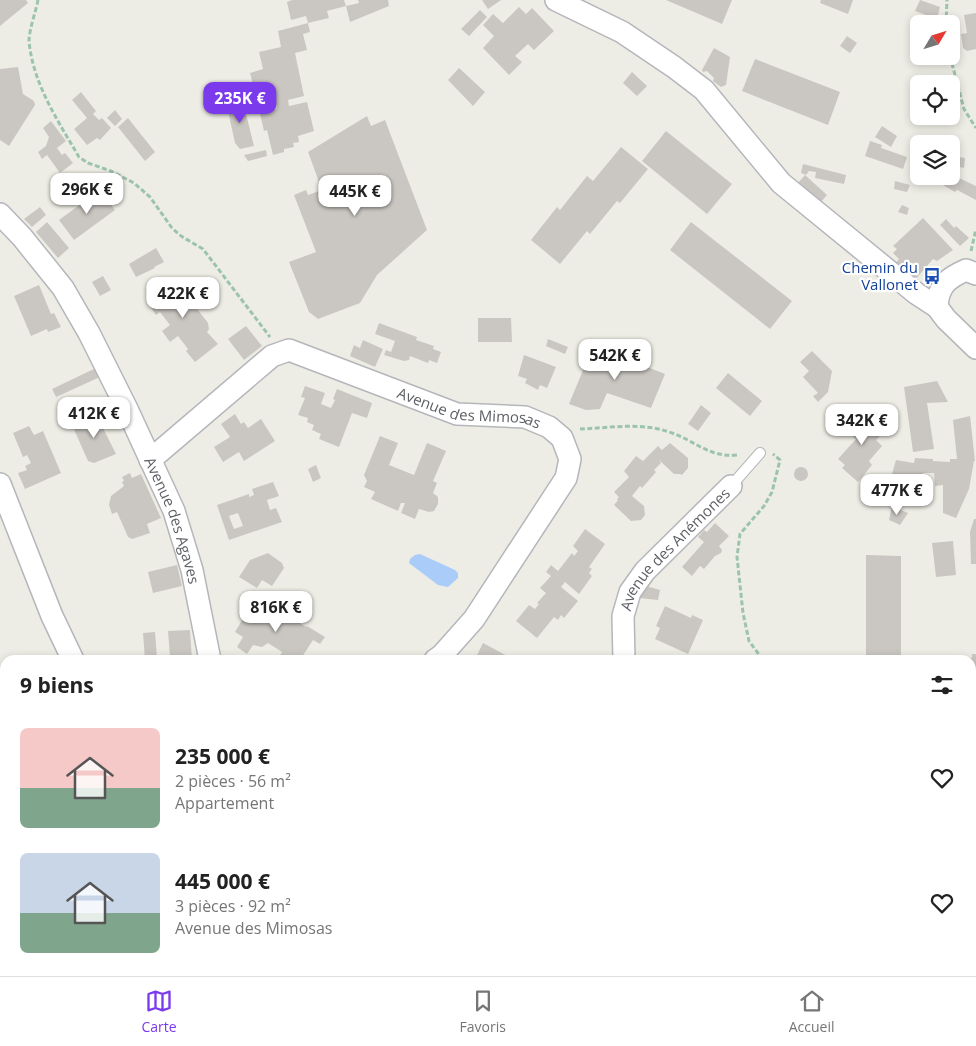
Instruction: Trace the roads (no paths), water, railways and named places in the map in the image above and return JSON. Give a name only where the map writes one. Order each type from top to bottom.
[{"type":"street","points":[[556,0],[622,32],[704,90],[781,183],[916,294],[938,306]]},
{"type":"street","name":"Avenue des Agaves","points":[[0,214],[22,237],[63,288],[90,334],[150,460],[174,511],[192,570],[209,655]]},
{"type":"street","points":[[976,274],[966,270],[950,277],[938,296],[938,306],[946,320],[976,348]]},
{"type":"street","name":"Avenue des Mimosas","points":[[150,460],[272,356],[289,350],[457,414],[525,416],[549,427],[562,438],[570,459],[566,478],[474,619],[442,655]]},
{"type":"street","points":[[0,484],[52,616],[71,655]]},
{"type":"street","name":"Avenue des Anémones","points":[[624,655],[623,616],[630,592],[645,572],[731,486]]},
{"type":"lane","name":"Avenue des Anémones","points":[[731,486],[760,453]]},
{"type":"water","points":[[420,554],[455,570],[458,573],[458,578],[448,587],[438,585],[409,563],[410,559]]},
{"type":"place","name":"Chemin du Vallonet","points":[[932,276]]}]
